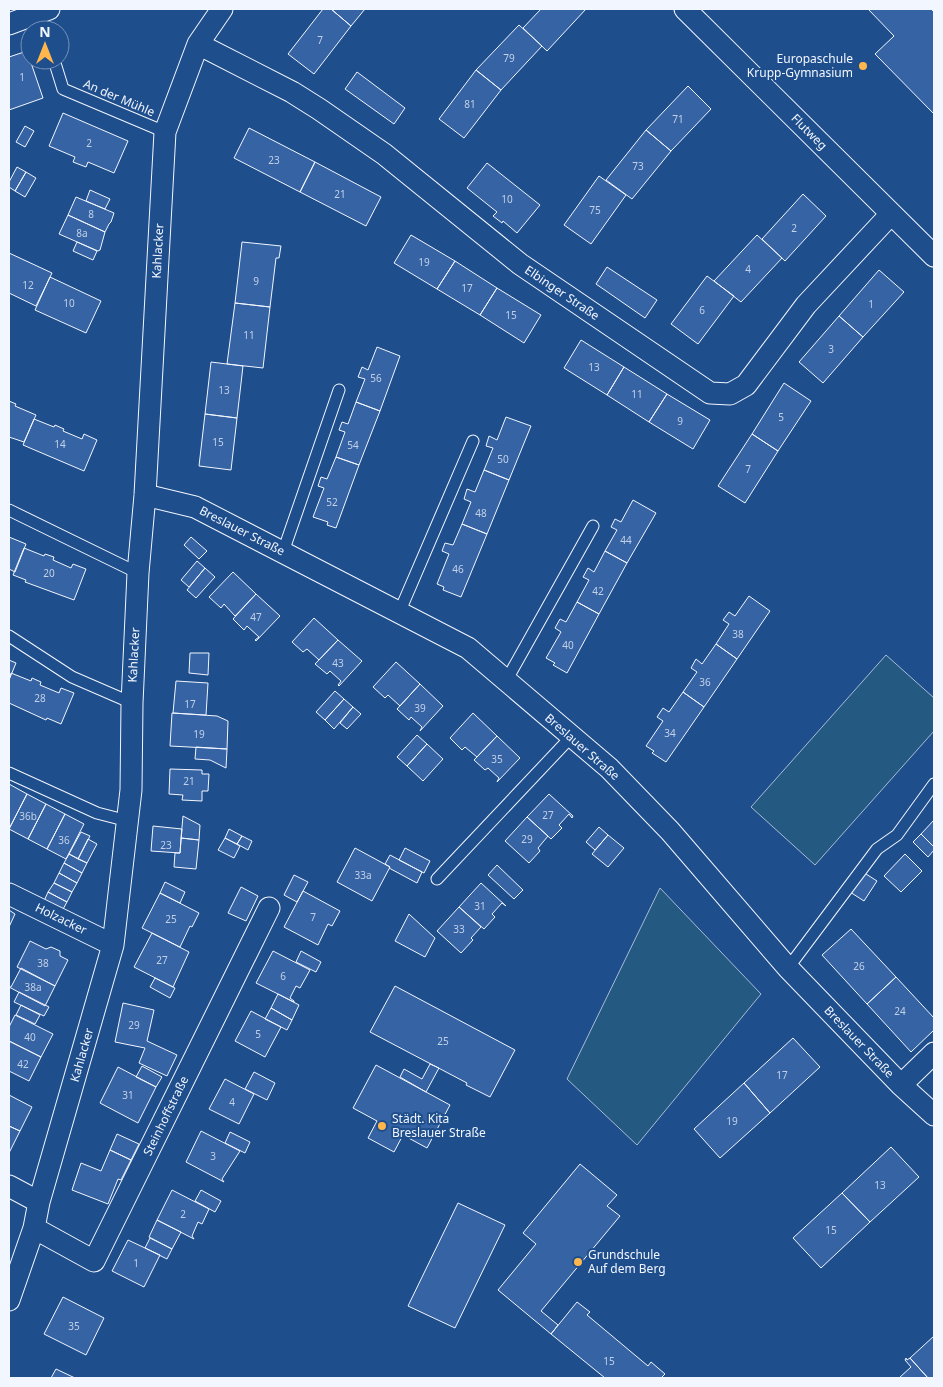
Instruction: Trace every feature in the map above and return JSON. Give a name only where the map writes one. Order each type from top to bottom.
[{"type":"street","name":"Flutweg","points":[[685,9],[934,256]]},
{"type":"street","name":"Kahlacker","points":[[9,1300],[34,1228],[113,944],[131,790],[132,703],[138,573],[145,495],[165,132],[198,44],[218,10]]},
{"type":"street","points":[[9,24],[44,17]]},
{"type":"street","name":"Elbinger Straße","points":[[198,44],[292,92],[319,109],[384,154],[520,264],[710,393],[730,394],[746,385],[806,305],[891,214]]},
{"type":"street","name":"Breslauer Straße","points":[[145,495],[195,507],[468,648],[609,768],[670,831],[788,968],[901,1085],[934,1115]]},
{"type":"street","name":"Holzacker","points":[[9,894],[113,944]]},
{"type":"street","name":"Steinhoffstraße","points":[[34,1228],[94,1261],[269,908]]},
{"type":"street","points":[[901,1085],[934,1053]]},
{"type":"street","points":[[9,1186],[40,1202]]},
{"type":"lane","name":"An der Mühle","points":[[57,70],[63,89],[165,132]]},
{"type":"lane","points":[[283,552],[338,390]]},
{"type":"lane","points":[[399,613],[473,441]]},
{"type":"lane","points":[[9,510],[138,573]]},
{"type":"lane","points":[[506,681],[593,526]]},
{"type":"lane","points":[[9,636],[72,677],[132,703]]},
{"type":"lane","points":[[437,879],[571,736]]},
{"type":"lane","points":[[9,773],[97,813],[128,821]]},
{"type":"lane","points":[[788,968],[877,849],[897,835],[934,784]]},
{"type":"shaded area","points":[[886,655],[934,698],[934,731],[815,865],[751,807]]},
{"type":"shaded area","points":[[660,888],[761,994],[637,1145],[567,1079]]},
{"type":"building","points":[[323,9],[331,9],[351,26],[314,74],[288,54]]},
{"type":"building","points":[[331,9],[365,9],[351,26]]},
{"type":"building","points":[[541,9],[586,9],[547,51],[523,28]]},
{"type":"building","points":[[868,9],[931,9],[934,12],[934,114],[875,54],[894,36]]},
{"type":"building","points":[[519,25],[542,46],[501,90],[476,70]]},
{"type":"building","points":[[20,53],[20,70],[33,70],[43,98],[9,110],[9,57]]},
{"type":"building","points":[[476,70],[501,90],[464,138],[439,119]]},
{"type":"building","points":[[357,72],[405,108],[394,124],[345,89]]},
{"type":"building","points":[[688,86],[711,109],[671,151],[646,130]]},
{"type":"building","points":[[63,113],[128,141],[114,173],[88,162],[86,167],[73,162],[75,157],[49,146]]},
{"type":"building","points":[[25,126],[34,131],[25,147],[16,142]]},
{"type":"building","points":[[249,128],[315,162],[300,192],[234,158]]},
{"type":"building","points":[[646,130],[671,151],[632,199],[606,180]]},
{"type":"building","points":[[315,162],[381,197],[366,226],[300,192]]},
{"type":"building","points":[[487,163],[540,205],[517,233],[503,221],[502,223],[493,216],[497,212],[467,188]]},
{"type":"building","points":[[17,167],[26,172],[15,191],[9,187],[9,182]]},
{"type":"building","points":[[26,172],[36,178],[25,197],[15,191]]},
{"type":"building","points":[[599,176],[626,195],[591,244],[564,225]]},
{"type":"building","points":[[90,190],[110,199],[105,209],[86,201]]},
{"type":"building","points":[[803,194],[826,216],[785,261],[762,239]]},
{"type":"building","points":[[76,197],[114,213],[105,232],[68,215]]},
{"type":"building","points":[[68,215],[105,232],[100,250],[98,251],[59,234]]},
{"type":"building","points":[[411,235],[455,261],[437,289],[394,263]]},
{"type":"building","points":[[757,235],[782,258],[741,302],[714,281]]},
{"type":"building","points":[[77,242],[97,251],[93,260],[73,251]]},
{"type":"building","points":[[242,242],[281,246],[279,258],[276,258],[270,307],[235,303]]},
{"type":"building","points":[[9,253],[52,273],[36,306],[9,293]]},
{"type":"building","points":[[455,261],[497,288],[480,315],[437,289]]},
{"type":"building","points":[[607,267],[657,300],[645,318],[596,284]]},
{"type":"building","points":[[879,270],[904,292],[863,337],[839,316]]},
{"type":"building","points":[[707,276],[734,296],[698,344],[671,324]]},
{"type":"building","points":[[50,277],[101,301],[86,333],[35,310]]},
{"type":"building","points":[[497,288],[541,315],[524,343],[480,315]]},
{"type":"building","points":[[235,303],[270,307],[263,368],[227,364]]},
{"type":"building","points":[[839,316],[863,337],[823,383],[799,362]]},
{"type":"building","points":[[581,340],[624,367],[607,395],[564,368]]},
{"type":"building","points":[[377,347],[400,356],[380,411],[356,402],[365,379],[358,377],[362,367],[368,370]]},
{"type":"building","points":[[211,362],[243,366],[237,418],[205,414]]},
{"type":"building","points":[[624,367],[667,394],[649,422],[607,395]]},
{"type":"building","points":[[784,383],[811,401],[778,451],[752,434]]},
{"type":"building","points":[[667,394],[710,420],[693,449],[649,422]]},
{"type":"building","points":[[9,401],[16,404],[15,406],[36,415],[24,442],[9,437]]},
{"type":"building","points":[[356,402],[380,411],[359,465],[336,457],[345,432],[339,430],[342,422],[348,424]]},
{"type":"building","points":[[205,414],[237,418],[231,470],[199,466]]},
{"type":"building","points":[[506,417],[531,426],[509,480],[484,470],[493,448],[486,446],[489,436],[497,440]]},
{"type":"building","points":[[34,419],[54,427],[55,425],[64,429],[63,431],[82,439],[84,434],[97,440],[84,471],[23,445]]},
{"type":"building","points":[[752,434],[778,451],[745,503],[718,486]]},
{"type":"building","points":[[336,457],[359,465],[336,528],[327,525],[328,522],[313,517],[324,488],[318,486],[321,477],[327,479]]},
{"type":"building","points":[[484,470],[509,480],[487,534],[462,524],[471,502],[464,499],[467,489],[475,492]]},
{"type":"building","points":[[633,500],[656,513],[627,563],[605,551],[617,530],[611,527],[615,519],[621,522]]},
{"type":"building","points":[[462,524],[487,534],[461,597],[443,590],[444,587],[437,584],[449,554],[442,551],[445,543],[453,545]]},
{"type":"building","points":[[9,537],[26,544],[15,572],[9,569]]},
{"type":"building","points":[[191,537],[207,551],[199,559],[184,545]]},
{"type":"building","points":[[24,548],[44,556],[45,554],[54,557],[53,560],[71,568],[73,564],[86,569],[74,600],[25,582],[26,580],[13,575]]},
{"type":"building","points":[[605,551],[627,563],[599,614],[577,602],[589,580],[583,577],[588,568],[594,572]]},
{"type":"building","points":[[197,561],[205,568],[189,587],[181,580]]},
{"type":"building","points":[[205,568],[215,577],[196,598],[187,590]]},
{"type":"building","points":[[233,572],[256,594],[235,616],[224,604],[221,608],[209,597]]},
{"type":"building","points":[[256,594],[280,616],[256,641],[259,637],[247,626],[244,630],[233,619]]},
{"type":"building","points":[[749,596],[770,611],[737,659],[716,644],[729,624],[723,620],[729,612],[735,616]]},
{"type":"building","points":[[577,602],[599,614],[567,673],[553,665],[555,663],[546,658],[561,632],[555,628],[560,619],[566,622]]},
{"type":"building","points":[[314,618],[338,640],[319,660],[307,649],[303,652],[292,642]]},
{"type":"building","points":[[338,640],[362,661],[339,686],[341,681],[330,671],[327,674],[315,664]]},
{"type":"building","points":[[716,644],[737,659],[704,707],[683,692],[697,672],[691,668],[696,659],[702,664]]},
{"type":"building","points":[[190,653],[209,653],[208,675],[189,673]]},
{"type":"building","points":[[9,660],[16,663],[9,680]]},
{"type":"building","points":[[396,662],[420,684],[400,706],[388,695],[385,698],[373,687]]},
{"type":"building","points":[[11,673],[31,681],[32,678],[41,682],[40,685],[59,693],[61,688],[74,693],[61,724],[47,718],[46,720],[9,703],[9,680]]},
{"type":"building","points":[[176,681],[208,683],[206,715],[173,713]]},
{"type":"building","points":[[420,684],[443,706],[420,731],[422,727],[411,717],[409,720],[397,709]]},
{"type":"building","points":[[335,691],[344,699],[325,720],[316,712]]},
{"type":"building","points":[[683,692],[704,707],[666,762],[652,753],[654,751],[646,746],[663,721],[657,717],[663,708],[669,712]]},
{"type":"building","points":[[344,699],[353,707],[334,729],[325,720]]},
{"type":"building","points":[[353,707],[361,714],[347,729],[340,723]]},
{"type":"building","points":[[172,713],[217,716],[228,721],[227,749],[170,746]]},
{"type":"building","points":[[473,713],[497,736],[477,757],[465,747],[462,750],[450,738]]},
{"type":"building","points":[[417,735],[427,744],[407,766],[397,757]]},
{"type":"building","points":[[497,736],[520,758],[497,782],[499,778],[488,768],[485,770],[474,760]]},
{"type":"building","points":[[427,744],[443,759],[423,781],[407,766]]},
{"type":"building","points":[[196,747],[227,749],[226,768],[210,760],[195,759]]},
{"type":"building","points":[[170,769],[202,770],[202,774],[209,774],[208,791],[202,791],[202,801],[182,800],[183,795],[169,794]]},
{"type":"building","points":[[9,784],[27,794],[9,829]]},
{"type":"building","points":[[27,794],[46,804],[28,839],[9,829]]},
{"type":"building","points":[[549,794],[573,816],[572,818],[569,814],[559,825],[562,828],[551,839],[527,817]]},
{"type":"building","points":[[46,804],[65,814],[47,849],[28,839]]},
{"type":"building","points":[[65,814],[84,824],[66,859],[47,849]]},
{"type":"building","points":[[183,816],[200,825],[199,840],[181,838]]},
{"type":"building","points":[[527,817],[548,836],[538,848],[540,851],[529,863],[505,841]]},
{"type":"building","points":[[934,820],[934,847],[921,834]]},
{"type":"building","points":[[153,826],[182,829],[180,853],[151,851]]},
{"type":"building","points":[[599,827],[608,835],[595,850],[586,842]]},
{"type":"building","points":[[229,829],[242,836],[237,844],[225,838]]},
{"type":"building","points":[[81,832],[90,836],[78,859],[69,854]]},
{"type":"building","points":[[921,834],[934,847],[934,850],[928,857],[913,842]]},
{"type":"building","points":[[608,835],[624,848],[608,867],[592,854]]},
{"type":"building","points":[[242,836],[252,841],[248,850],[237,844]]},
{"type":"building","points":[[181,838],[199,840],[196,869],[174,867],[175,853],[180,853]]},
{"type":"building","points":[[225,838],[240,846],[234,858],[218,850]]},
{"type":"building","points":[[88,839],[97,844],[87,863],[78,859]]},
{"type":"building","points":[[355,848],[390,867],[372,901],[337,882]]},
{"type":"building","points":[[405,848],[430,861],[424,873],[399,860]]},
{"type":"building","points":[[69,854],[87,863],[82,873],[64,863]]},
{"type":"building","points":[[905,854],[922,871],[901,892],[884,876]]},
{"type":"building","points":[[390,855],[422,872],[417,883],[385,864]]},
{"type":"building","points":[[64,863],[82,873],[77,883],[59,873]]},
{"type":"building","points":[[497,865],[523,890],[514,899],[488,875]]},
{"type":"building","points":[[863,872],[877,881],[864,901],[850,892]]},
{"type":"building","points":[[59,873],[77,883],[72,892],[54,883]]},
{"type":"building","points":[[294,875],[308,882],[297,902],[284,895]]},
{"type":"building","points":[[165,882],[185,892],[180,903],[160,893]]},
{"type":"building","points":[[54,883],[72,892],[67,902],[48,892]]},
{"type":"building","points":[[481,883],[506,906],[502,903],[492,914],[495,917],[484,929],[459,907]]},
{"type":"building","points":[[241,887],[258,896],[246,921],[228,913]]},
{"type":"building","points":[[303,891],[340,911],[332,926],[328,924],[318,945],[284,927]]},
{"type":"building","points":[[48,892],[67,902],[62,911],[44,901]]},
{"type":"building","points":[[160,893],[199,913],[192,927],[190,926],[180,947],[142,928]]},
{"type":"building","points":[[459,907],[481,927],[471,938],[473,940],[461,953],[437,931]]},
{"type":"building","points":[[9,910],[15,914],[9,927]]},
{"type":"building","points":[[409,914],[435,938],[425,957],[395,941]]},
{"type":"building","points":[[851,929],[896,977],[867,1004],[822,955]]},
{"type":"building","points":[[152,933],[189,952],[173,987],[134,967]]},
{"type":"building","points":[[30,941],[46,949],[51,947],[60,951],[60,956],[68,960],[55,986],[17,967]]},
{"type":"building","points":[[273,951],[310,970],[300,988],[296,986],[290,998],[294,1002],[256,983]]},
{"type":"building","points":[[301,951],[321,962],[316,972],[296,962]]},
{"type":"building","points":[[21,968],[55,986],[45,1006],[9,987],[11,987]]},
{"type":"building","points":[[896,977],[934,1018],[934,1030],[911,1052],[867,1004]]},
{"type":"building","points":[[155,978],[175,988],[170,998],[150,987]]},
{"type":"building","points":[[395,986],[515,1050],[490,1097],[370,1032]]},
{"type":"building","points":[[19,992],[49,1007],[44,1016],[14,1002]]},
{"type":"building","points":[[278,994],[299,1005],[292,1020],[271,1008]]},
{"type":"building","points":[[123,1003],[154,1010],[147,1041],[177,1055],[167,1076],[139,1063],[145,1048],[115,1042]]},
{"type":"building","points":[[21,1005],[40,1015],[35,1024],[16,1015]]},
{"type":"building","points":[[271,1008],[292,1020],[287,1030],[265,1019]]},
{"type":"building","points":[[251,1011],[281,1027],[265,1057],[235,1041]]},
{"type":"building","points":[[15,1015],[53,1034],[41,1057],[9,1041],[9,1027]]},
{"type":"building","points":[[793,1038],[820,1067],[770,1113],[744,1083]]},
{"type":"building","points":[[9,1041],[41,1057],[29,1081],[9,1071]]},
{"type":"building","points":[[430,1064],[439,1068],[426,1092],[400,1077],[404,1069],[422,1079]]},
{"type":"building","points":[[376,1065],[450,1105],[427,1148],[403,1135],[394,1152],[368,1138],[377,1121],[353,1108]]},
{"type":"building","points":[[142,1066],[162,1077],[156,1087],[136,1077]]},
{"type":"building","points":[[118,1067],[156,1087],[138,1123],[100,1103]]},
{"type":"building","points":[[254,1072],[275,1083],[267,1100],[245,1089]]},
{"type":"building","points":[[225,1079],[254,1094],[239,1124],[209,1109]]},
{"type":"building","points":[[744,1083],[770,1113],[720,1158],[694,1129]]},
{"type":"building","points":[[9,1095],[32,1107],[20,1131],[9,1126]]},
{"type":"building","points":[[9,1126],[20,1131],[9,1153]]},
{"type":"building","points":[[201,1131],[240,1151],[222,1179],[224,1182],[186,1162]]},
{"type":"building","points":[[230,1132],[250,1142],[245,1153],[225,1143]]},
{"type":"building","points":[[117,1134],[139,1144],[131,1160],[110,1150]]},
{"type":"building","points":[[891,1147],[919,1177],[870,1222],[842,1193]]},
{"type":"building","points":[[110,1150],[131,1160],[121,1180],[118,1179],[108,1204],[72,1190],[81,1163],[101,1171]]},
{"type":"building","points":[[580,1164],[617,1195],[607,1206],[620,1216],[541,1311],[558,1325],[551,1334],[498,1290],[536,1244],[523,1233]]},
{"type":"building","points":[[172,1190],[209,1209],[202,1224],[198,1222],[192,1236],[194,1239],[157,1220]]},
{"type":"building","points":[[201,1190],[221,1201],[215,1212],[195,1201]]},
{"type":"building","points":[[842,1193],[870,1222],[821,1268],[793,1238]]},
{"type":"building","points":[[458,1203],[505,1225],[455,1328],[408,1306]]},
{"type":"building","points":[[157,1220],[181,1232],[172,1249],[149,1237]]},
{"type":"building","points":[[150,1238],[172,1249],[167,1259],[145,1248]]},
{"type":"building","points":[[128,1240],[160,1255],[144,1287],[112,1271]]},
{"type":"building","points":[[63,1297],[104,1318],[86,1355],[44,1334]]},
{"type":"building","points":[[577,1302],[590,1312],[587,1315],[648,1366],[651,1362],[665,1374],[662,1377],[664,1378],[605,1378],[551,1334]]},
{"type":"building","points":[[934,1336],[934,1378],[928,1378],[910,1358]]},
{"type":"building","points":[[906,1358],[907,1360],[910,1358],[928,1378],[899,1378],[911,1367],[905,1360]]},
{"type":"building","points":[[56,1369],[75,1378],[51,1378]]},
{"type":"place","name":"Europaschule Krupp-Gymnasium","points":[[863,66]]},
{"type":"place","name":"Städt. Kita Breslauer Straße","points":[[382,1126]]},
{"type":"place","name":"Grundschule Auf dem Berg","points":[[578,1262]]}]
